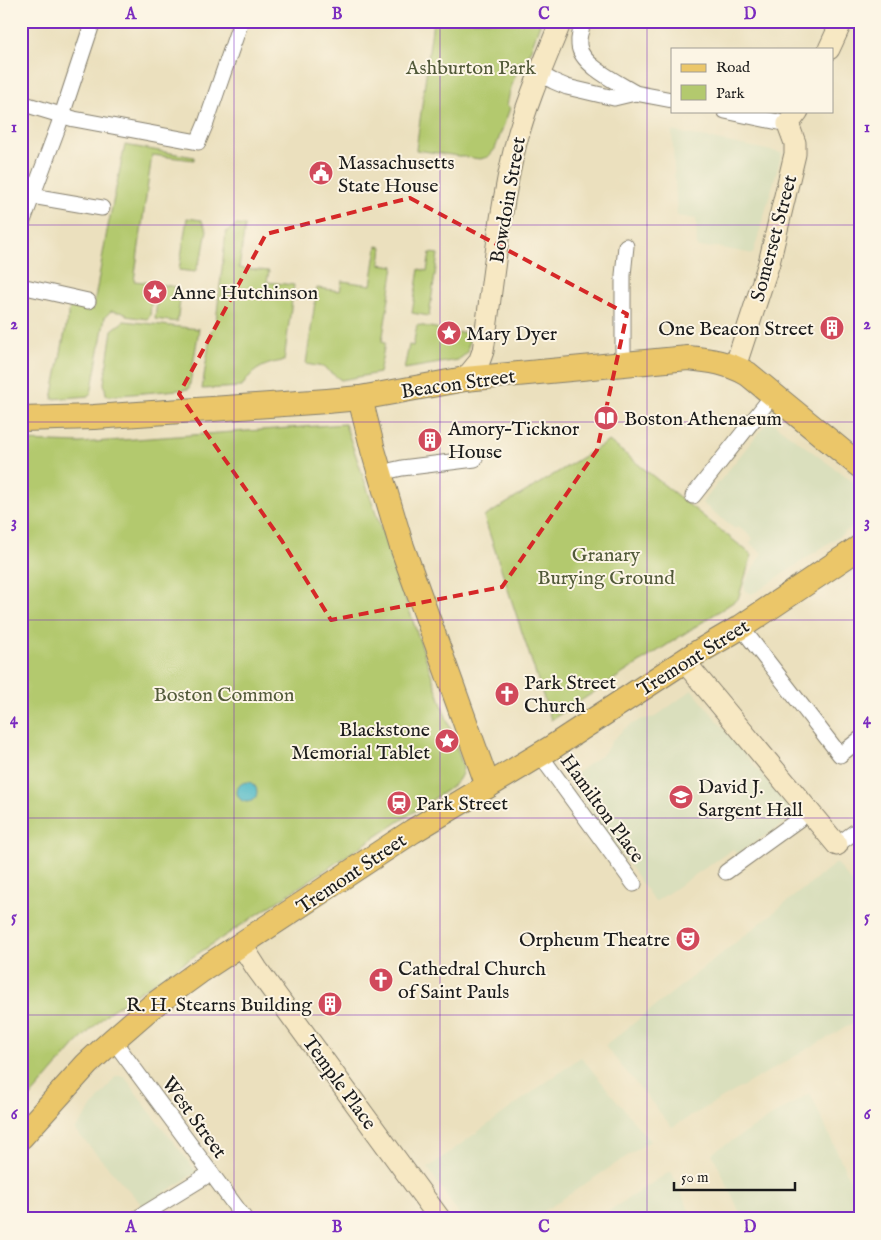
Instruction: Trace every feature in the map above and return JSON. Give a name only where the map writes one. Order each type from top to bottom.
[{"type":"main road","name":"Bowdoin Street","points":[[465,380],[480,362],[483,351],[511,166],[525,112],[561,21]]},
{"type":"main road","points":[[829,48],[842,21]]},
{"type":"main road","name":"Somerset Street","points":[[735,367],[770,263],[795,154],[793,118]]},
{"type":"main road","name":"Beacon Street","points":[[21,419],[94,417],[360,398],[465,380],[688,358],[720,362],[748,374],[860,466]]},
{"type":"main road","points":[[360,398],[401,544],[488,786]]},
{"type":"main road","name":"Tremont Street","points":[[21,1137],[87,1064],[151,1007],[199,972],[413,831],[540,755],[684,661],[741,627],[860,547]]},
{"type":"main road","points":[[684,661],[837,845]]},
{"type":"main road","name":"Temple Place","points":[[241,944],[257,969],[440,1219]]},
{"type":"street","points":[[21,226],[94,21]]},
{"type":"street","points":[[21,102],[62,115],[198,142],[241,21]]},
{"type":"street","points":[[584,21],[578,44],[584,59],[635,93],[671,100]]},
{"type":"street","points":[[540,74],[553,82],[614,98],[635,93]]},
{"type":"street","points":[[735,112],[793,118]]},
{"type":"street","points":[[32,196],[102,208]]},
{"type":"street","points":[[623,364],[626,246]]},
{"type":"street","points":[[21,286],[88,300]]},
{"type":"street","points":[[693,496],[773,395]]},
{"type":"street","points":[[380,473],[402,468],[474,459]]},
{"type":"street","points":[[741,627],[840,755],[860,739]]},
{"type":"street","name":"Hamilton Place","points":[[540,755],[634,884]]},
{"type":"street","points":[[726,872],[810,812]]},
{"type":"street","points":[[837,845],[860,828]]},
{"type":"street","name":"West Street","points":[[113,1040],[245,1219]]},
{"type":"street","points":[[136,1219],[211,1173]]},
{"type":"highlighted area","points":[[410,198],[627,314],[597,450],[502,587],[331,620],[282,541],[179,394],[266,234]]},
{"type":"shaded area","points":[[777,21],[813,21],[809,31]]},
{"type":"shaded area","points":[[672,131],[782,153],[753,254],[717,247],[697,248],[696,219],[677,216]]},
{"type":"shaded area","points":[[769,420],[860,487],[860,522],[751,594],[745,591],[744,584],[762,553],[750,543],[753,538],[738,526],[735,529],[702,503]]},
{"type":"shaded area","name":"David J. Sargent Hall","points":[[692,690],[796,816],[737,854],[733,849],[655,902],[568,779],[604,753],[612,741],[624,729],[640,720],[655,717]]},
{"type":"shaded area","points":[[836,863],[860,892],[860,1019],[672,1127],[605,1046]]},
{"type":"shaded area","points":[[581,1057],[650,1141],[532,1219],[462,1219],[428,1168]]},
{"type":"shaded area","points":[[116,1076],[124,1076],[197,1172],[143,1206],[75,1130]]},
{"type":"shaded area","points":[[810,1093],[860,1202],[860,1219],[743,1219],[712,1153]]},
{"type":"shaded area","points":[[671,1171],[693,1219],[596,1219]]},
{"type":"green space","name":"Ashburton Park","points":[[433,21],[541,21],[527,60],[520,61],[507,105],[510,108],[495,149],[488,157],[480,159],[416,150]]},
{"type":"green space","points":[[125,145],[194,157],[194,160],[152,155],[134,281],[153,283],[150,316],[147,319],[126,316],[126,313],[111,311],[105,317],[91,394],[89,396],[52,399],[70,306],[93,310]]},
{"type":"green space","points":[[187,218],[201,220],[207,230],[203,252],[195,272],[179,270]]},
{"type":"green space","points":[[237,225],[245,226],[239,268],[269,271],[267,282],[294,285],[284,361],[259,368],[242,387],[202,389],[211,331],[216,322],[226,232]]},
{"type":"green space","points":[[377,246],[382,247],[380,264],[394,266],[382,342],[385,343],[379,373],[341,380],[323,367],[306,364],[317,288],[340,291],[342,281],[371,285]]},
{"type":"green space","points":[[430,253],[438,254],[429,316],[412,313],[419,269],[427,271]]},
{"type":"green space","points":[[159,284],[176,287],[176,294],[181,294],[177,322],[155,319]]},
{"type":"green space","points":[[124,321],[199,329],[189,389],[109,396],[106,394],[104,383],[112,330]]},
{"type":"green space","points":[[417,325],[436,328],[449,333],[468,332],[470,336],[467,353],[458,360],[404,369],[409,345],[413,346]]},
{"type":"green space","name":"Boston Common","points":[[345,424],[463,766],[460,777],[447,790],[109,1012],[75,1045],[21,1108],[21,441],[80,443]]},
{"type":"green space","name":"Granary Burying Ground","points":[[609,441],[752,555],[738,599],[551,720],[484,517]]},
{"type":"water","points":[[243,782],[251,782],[257,788],[257,796],[251,802],[243,802],[237,796],[237,788]]},
{"type":"place","name":"Massachusetts State House","points":[[321,173]]},
{"type":"place","name":"Anne Hutchinson","points":[[155,292]]},
{"type":"place","name":"One Beacon Street","points":[[832,328]]},
{"type":"place","name":"Mary Dyer","points":[[449,333]]},
{"type":"place","name":"Boston Athenaeum","points":[[606,418]]},
{"type":"place","name":"Amory–Ticknor House","points":[[430,440]]},
{"type":"place","name":"Park Street Church","points":[[507,694]]},
{"type":"place","name":"Blackstone Memorial Tablet","points":[[447,741]]},
{"type":"place","name":"David J. Sargent Hall","points":[[681,797]]},
{"type":"place","name":"Park Street","points":[[399,803]]},
{"type":"place","name":"Orpheum Theatre","points":[[688,939]]},
{"type":"place","name":"Cathedral Church of Saint Pauls","points":[[381,980]]},
{"type":"place","name":"R. H. Stearns Building","points":[[330,1004]]}]
